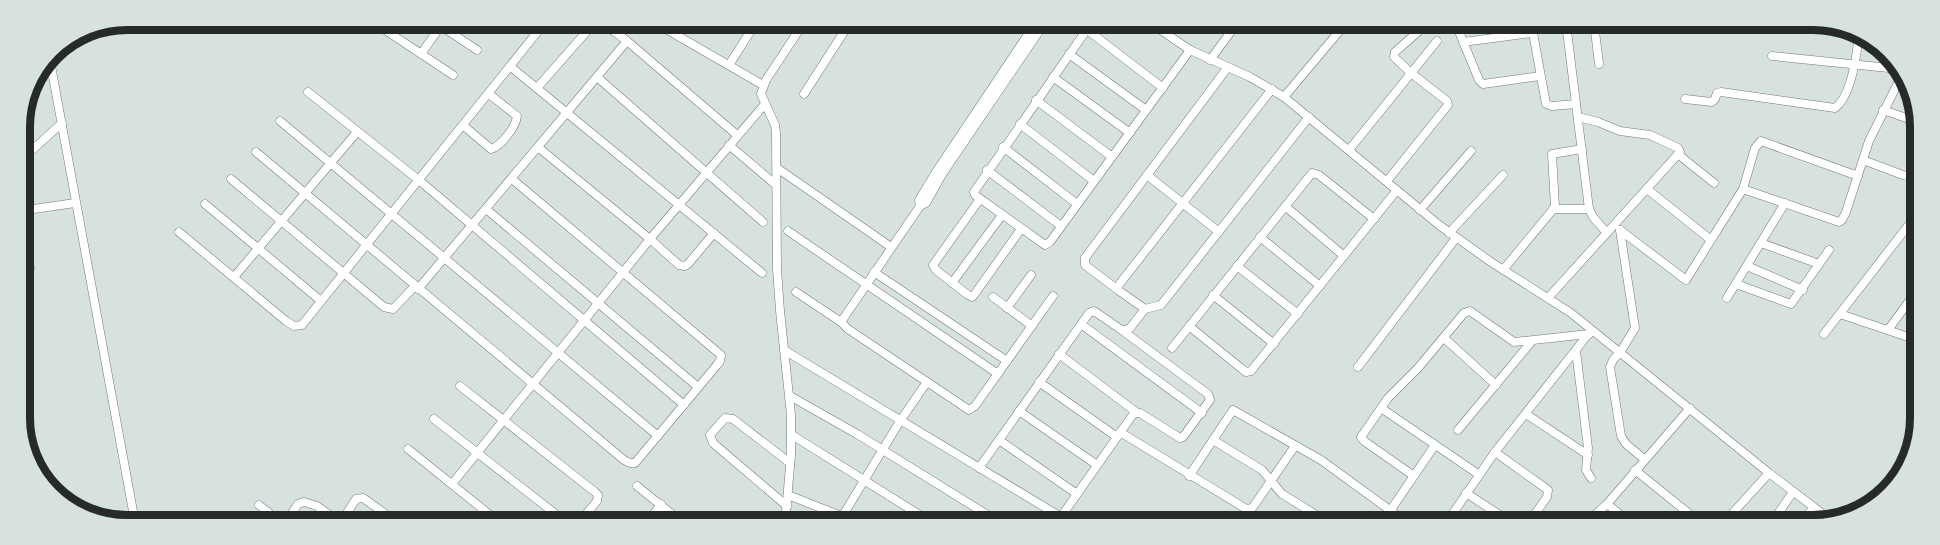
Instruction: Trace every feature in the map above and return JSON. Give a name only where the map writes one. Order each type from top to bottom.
[{"type":"street","points":[[385,30],[453,75]]},
{"type":"street","points":[[421,54],[438,30]]},
{"type":"street","points":[[452,30],[477,50]]},
{"type":"street","points":[[179,231],[294,326],[302,325],[539,30]]},
{"type":"street","points":[[537,88],[586,30]]},
{"type":"street","points":[[611,30],[737,135]]},
{"type":"street","points":[[668,30],[763,85]]},
{"type":"street","points":[[729,65],[750,32],[747,30]]},
{"type":"street","points":[[786,515],[792,435],[777,258],[775,125],[761,94],[763,85],[799,30]]},
{"type":"street","points":[[804,94],[845,30]]},
{"type":"street","points":[[841,322],[920,206],[920,200],[1036,30]]},
{"type":"street","points":[[1085,30],[974,192],[980,200],[1045,245],[1050,242],[1190,50]]},
{"type":"street","points":[[1087,30],[1163,88]]},
{"type":"street","points":[[1161,30],[1190,50],[1284,97],[1420,210],[1621,351],[1822,514]]},
{"type":"street","points":[[1210,60],[1232,30]]},
{"type":"street","points":[[1284,97],[1340,30]]},
{"type":"street","points":[[1387,181],[1448,105],[1447,101],[1395,58],[1394,55],[1421,30]]},
{"type":"street","points":[[1458,30],[1479,80],[1483,84],[1540,76]]},
{"type":"street","points":[[1532,30],[1546,104],[1552,106],[1576,104]]},
{"type":"street","points":[[1567,30],[1590,209],[1593,217],[1607,233]]},
{"type":"street","points":[[1595,30],[1599,64]]},
{"type":"street","points":[[1463,42],[1532,33]]},
{"type":"street","points":[[231,179],[389,309],[397,306],[444,257],[539,148],[627,41]]},
{"type":"street","points":[[1349,150],[1437,41]]},
{"type":"street","points":[[1685,99],[1712,102],[1717,93],[1721,92],[1835,108],[1842,100],[1856,65],[1858,41]]},
{"type":"street","points":[[1069,54],[1146,110]]},
{"type":"street","points":[[1772,56],[1890,68]]},
{"type":"street","points":[[51,67],[134,515]]},
{"type":"street","points":[[511,67],[762,273]]},
{"type":"street","points":[[1145,309],[1085,265],[1084,261],[1228,67]]},
{"type":"street","points":[[597,77],[763,222]]},
{"type":"street","points":[[1053,77],[1130,133]]},
{"type":"street","points":[[1743,189],[1839,222],[1842,220],[1883,110],[1898,82]]},
{"type":"street","points":[[1119,290],[1121,282],[1272,89]]},
{"type":"street","points":[[308,92],[420,181],[684,405]]},
{"type":"street","points":[[464,126],[490,149],[494,149],[503,139],[517,121],[517,116],[489,94]]},
{"type":"street","points":[[1036,100],[1112,157]]},
{"type":"street","points":[[452,484],[650,238],[765,104]]},
{"type":"street","points":[[1883,110],[1909,119]]},
{"type":"street","points":[[1124,331],[1130,328],[1145,309],[1156,307],[1166,301],[1309,117]]},
{"type":"street","points":[[1548,298],[1607,233],[1618,227],[1680,150],[1650,135],[1620,131],[1578,117]]},
{"type":"street","points":[[280,122],[658,436]]},
{"type":"street","points":[[30,152],[62,123]]},
{"type":"street","points":[[1020,124],[1094,181]]},
{"type":"street","points":[[234,277],[357,132]]},
{"type":"street","points":[[1618,227],[1686,280],[1743,189],[1755,148],[1761,141],[1858,176]]},
{"type":"street","points":[[729,145],[776,185]]},
{"type":"street","points":[[1003,147],[1077,204]]},
{"type":"street","points":[[539,148],[650,238],[679,265],[685,266],[714,233]]},
{"type":"street","points":[[1503,270],[1557,204],[1552,154],[1582,149]]},
{"type":"street","points":[[1420,210],[1471,151]]},
{"type":"street","points":[[256,152],[532,384],[630,463],[635,463],[720,361],[721,355],[512,179]]},
{"type":"street","points":[[1678,155],[1714,183]]},
{"type":"street","points":[[1863,160],[1903,174]]},
{"type":"street","points":[[777,168],[891,248]]},
{"type":"street","points":[[987,170],[1061,226]]},
{"type":"street","points":[[1172,348],[1312,173],[1319,175],[1374,219]]},
{"type":"street","points":[[1147,175],[1219,232]]},
{"type":"street","points":[[1358,367],[1453,235],[1503,175]]},
{"type":"street","points":[[1647,189],[1711,240]]},
{"type":"street","points":[[1189,326],[1246,372],[1255,368],[1397,190]]},
{"type":"street","points":[[980,200],[933,265],[952,283],[972,297],[1021,229]]},
{"type":"street","points":[[30,209],[75,202]]},
{"type":"street","points":[[1727,298],[1785,203]]},
{"type":"street","points":[[205,204],[321,301]]},
{"type":"street","points":[[1285,206],[1344,256]]},
{"type":"street","points":[[486,209],[698,387]]},
{"type":"street","points":[[1553,209],[1590,209]]},
{"type":"street","points":[[952,283],[1002,215]]},
{"type":"street","points":[[1824,334],[1910,223]]},
{"type":"street","points":[[1618,227],[1636,324],[1634,332],[1612,360],[1610,367],[1620,432],[1626,444],[1644,459]]},
{"type":"street","points":[[788,231],[998,374]]},
{"type":"street","points":[[1260,237],[1320,286]]},
{"type":"street","points":[[1761,243],[1819,264]]},
{"type":"street","points":[[1736,284],[1788,304],[1794,302],[1829,250]]},
{"type":"street","points":[[1237,266],[1298,314]]},
{"type":"street","points":[[1747,266],[1803,290]]},
{"type":"street","points":[[874,272],[1007,361]]},
{"type":"street","points":[[1007,308],[1031,275]]},
{"type":"street","points":[[796,292],[969,410],[975,406],[1053,296]]},
{"type":"street","points":[[1213,296],[1274,344]]},
{"type":"street","points":[[993,297],[1032,326]]},
{"type":"street","points":[[1888,330],[1910,300]]},
{"type":"street","points":[[979,468],[1059,354],[1089,313],[1094,310],[1208,394],[1210,400],[1180,438],[1136,412],[1059,354]]},
{"type":"street","points":[[1414,476],[1362,440],[1362,434],[1381,408],[1467,311],[1510,341],[1518,343],[1591,332]]},
{"type":"street","points":[[1840,314],[1910,338]]},
{"type":"street","points":[[1081,324],[1202,413]]},
{"type":"street","points":[[1452,515],[1478,474],[1591,332]]},
{"type":"street","points":[[1444,338],[1496,385]]},
{"type":"street","points":[[1458,430],[1532,341]]},
{"type":"street","points":[[784,350],[979,468],[1050,515]]},
{"type":"street","points":[[1576,351],[1588,455],[1586,470],[1591,478]]},
{"type":"street","points":[[843,515],[900,421],[927,382]]},
{"type":"street","points":[[1040,382],[1118,434],[1248,510],[1253,507],[1273,480],[1295,446]]},
{"type":"street","points":[[460,386],[598,495],[597,501],[586,515]]},
{"type":"street","points":[[790,396],[988,515]]},
{"type":"street","points":[[1381,408],[1478,474]]},
{"type":"street","points":[[1595,515],[1689,408]]},
{"type":"street","points":[[1189,476],[1233,410],[1338,471],[1395,515]]},
{"type":"street","points":[[1019,411],[1097,465]]},
{"type":"street","points":[[1063,515],[1118,434],[1136,412]]},
{"type":"street","points":[[1526,414],[1588,455]]},
{"type":"street","points":[[787,506],[713,443],[710,435],[726,418],[733,419],[790,463]]},
{"type":"street","points":[[434,419],[557,515]]},
{"type":"street","points":[[792,435],[920,515]]},
{"type":"street","points":[[999,440],[1077,494]]},
{"type":"street","points":[[1213,440],[1262,470],[1273,480],[1282,494],[1316,515]]},
{"type":"street","points":[[1390,511],[1435,445]]},
{"type":"street","points":[[408,449],[490,515]]},
{"type":"street","points":[[1495,452],[1548,490],[1547,497],[1534,515]]},
{"type":"street","points":[[1635,470],[1691,515]]},
{"type":"street","points":[[1731,515],[1769,473]]},
{"type":"street","points":[[637,486],[674,515]]},
{"type":"street","points":[[1777,515],[1793,492]]},
{"type":"street","points":[[1466,493],[1500,515]]},
{"type":"street","points":[[788,495],[837,515]]},
{"type":"street","points":[[345,515],[356,499],[363,498],[387,515]]},
{"type":"street","points":[[291,515],[298,504],[304,502],[317,506],[330,515]]},
{"type":"street","points":[[653,515],[661,504]]},
{"type":"street","points":[[1607,504],[1621,515]]},
{"type":"street","points":[[259,505],[271,515]]},
{"type":"street","points":[[1808,515],[1813,508]]}]
